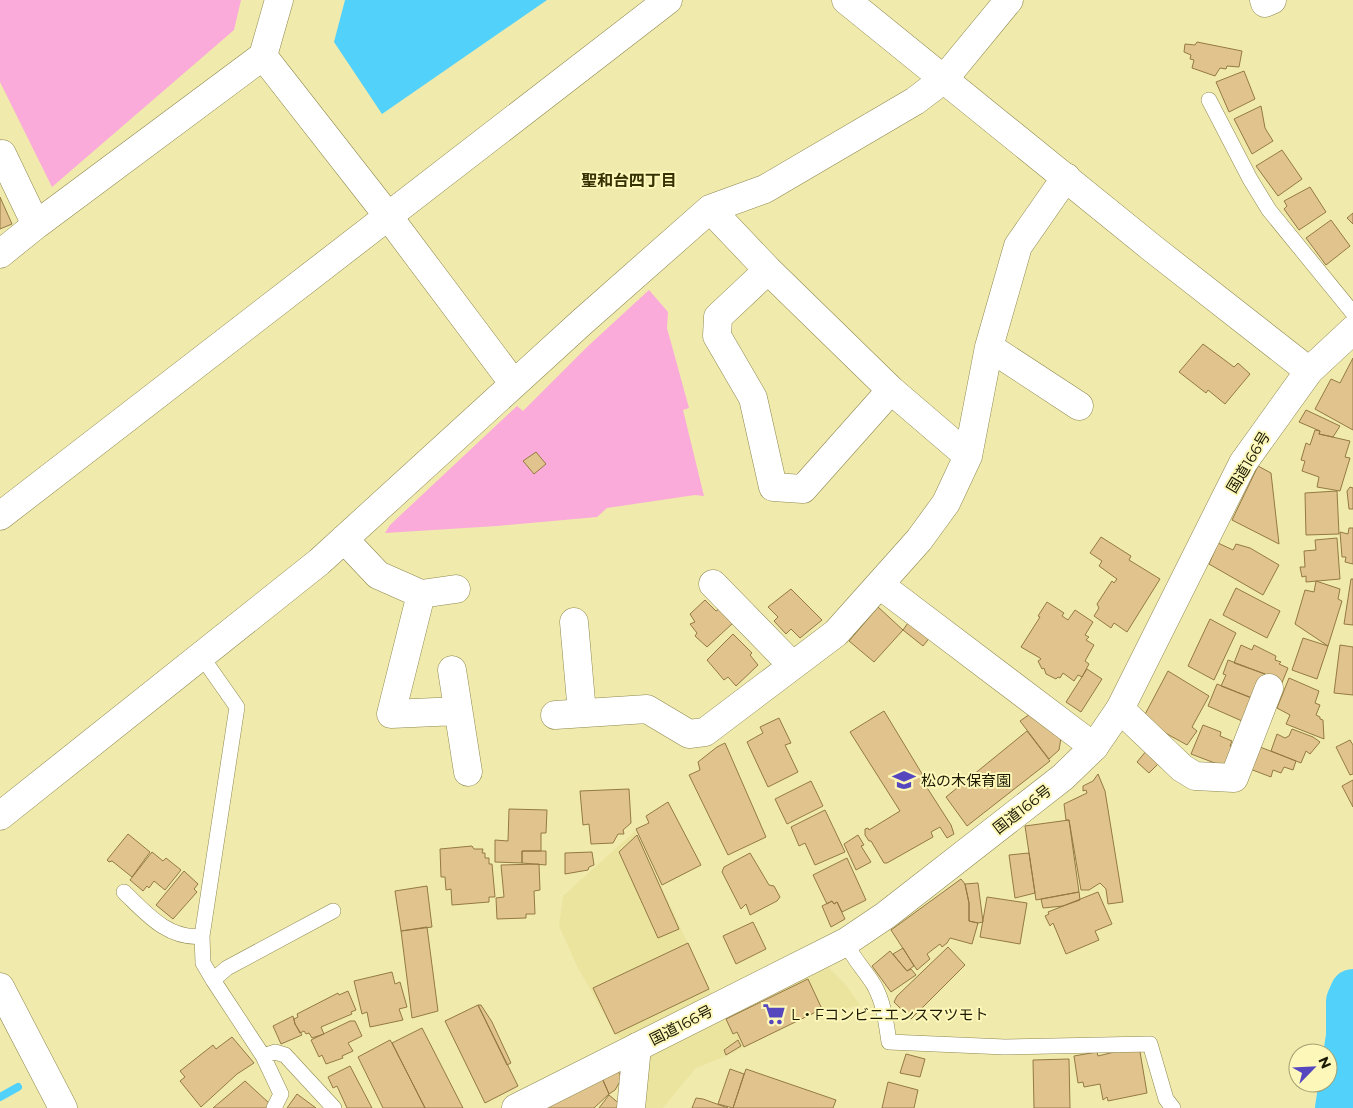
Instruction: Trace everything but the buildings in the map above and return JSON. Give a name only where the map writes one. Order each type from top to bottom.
[{"type":"main road","points":[[0,254],[36,225],[263,56],[279,0]]},
{"type":"main road","points":[[0,516],[668,0]]},
{"type":"main road","points":[[846,0],[1160,254],[1309,371]]},
{"type":"main road","points":[[0,816],[319,562],[710,209],[765,189],[915,101],[944,79],[1009,0]]},
{"type":"main road","points":[[1264,0],[1266,3],[1272,0]]},
{"type":"main road","points":[[263,56],[388,216],[514,384]]},
{"type":"main road","points":[[0,156],[2,154],[36,225]]},
{"type":"main road","points":[[574,622],[568,714],[648,709],[689,734],[705,732],[836,633],[919,540],[946,503],[968,456],[989,347],[1018,246],[1066,177]]},
{"type":"main road","points":[[710,209],[768,270],[891,390],[968,456]]},
{"type":"main road","points":[[768,270],[718,317],[717,336],[753,398],[773,486],[803,489],[891,390]]},
{"type":"main road","name":"国道166号","points":[[516,1108],[846,942],[886,916],[1063,777],[1094,747],[1120,709],[1243,463],[1309,371],[1353,330]]},
{"type":"main road","points":[[989,347],[1079,406]]},
{"type":"main road","points":[[344,539],[378,575],[421,594],[456,589]]},
{"type":"main road","points":[[713,584],[792,665]]},
{"type":"main road","points":[[880,585],[1094,747]]},
{"type":"main road","points":[[421,594],[391,714],[458,711]]},
{"type":"main road","points":[[452,670],[468,772]]},
{"type":"main road","points":[[1120,709],[1182,768],[1195,776],[1234,778],[1269,688]]},
{"type":"main road","points":[[2,995],[63,1108]]},
{"type":"main road","points":[[631,1108],[637,1047]]},
{"type":"lane","points":[[1209,100],[1269,210],[1353,313]]},
{"type":"lane","points":[[202,657],[237,707],[202,936],[203,963],[263,1056],[281,1094],[274,1108]]},
{"type":"lane","points":[[124,892],[157,924],[167,930],[191,937],[202,936]]},
{"type":"lane","points":[[213,980],[227,968],[333,911]]},
{"type":"lane","points":[[846,942],[850,952],[874,985],[884,1007],[889,1042],[1005,1047],[1150,1044],[1166,1099],[1173,1108]]},
{"type":"lane","points":[[263,1056],[276,1052],[285,1055],[334,1108]]},
{"type":"shaded area","points":[[0,0],[241,0],[234,30],[52,187],[0,82]]},
{"type":"shaded area","points":[[649,290],[668,312],[667,328],[689,408],[683,410],[704,496],[695,495],[607,508],[597,517],[385,533],[390,525],[517,406],[523,411],[587,347]]},
{"type":"shaded area","points":[[635,831],[723,1018],[827,966],[846,985],[860,1005],[825,1014],[822,1009],[724,1057],[696,1068],[663,1108],[641,1108],[645,1057],[615,1034],[577,966],[559,926],[563,896]]},
{"type":"water","points":[[345,0],[547,0],[382,114],[334,42]]},
{"type":"waterway","points":[[1338,1108],[1349,1036],[1349,1001],[1353,992]]},
{"type":"waterway","points":[[0,1097],[18,1087]]},
{"type":"place","name":"松の木保育園","points":[[904,780]]},
{"type":"place","name":"L・Fコンビニエンスマツモト","points":[[774,1014]]},
{"type":"district","name":"聖和台四丁目","points":[[629,180]]}]
